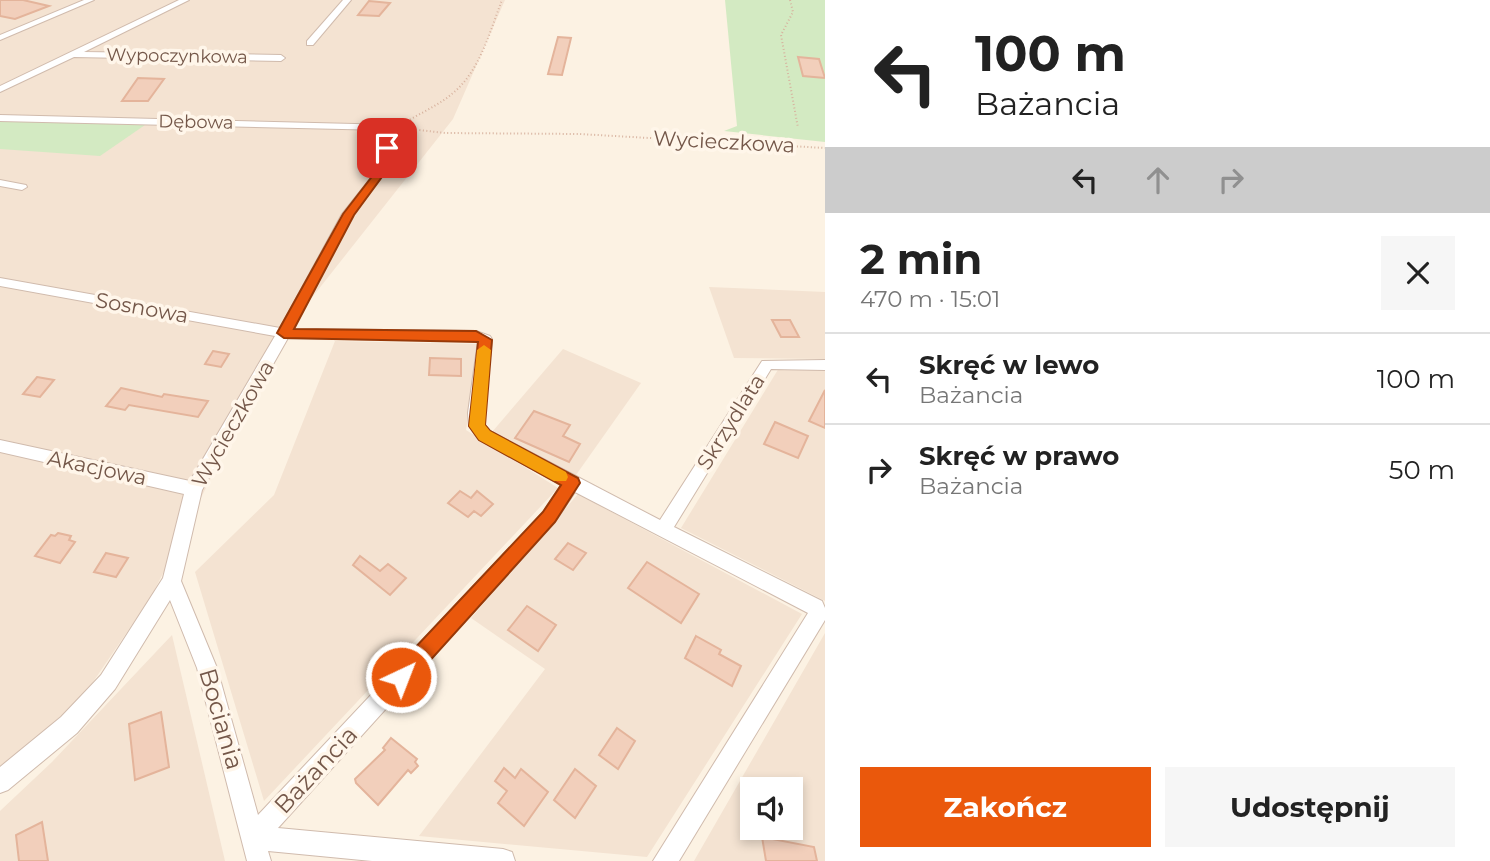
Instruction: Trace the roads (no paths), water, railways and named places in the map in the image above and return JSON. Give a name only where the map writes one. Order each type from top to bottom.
[{"type":"street","points":[[0,38],[90,0]]},
{"type":"street","points":[[0,89],[185,0]]},
{"type":"street","points":[[310,43],[347,0]]},
{"type":"street","name":"Wypoczynkowa","points":[[73,54],[281,58]]},
{"type":"street","name":"Dębowa","points":[[0,118],[396,127]]},
{"type":"street","name":"Wycieczkowa","points":[[0,782],[69,725],[108,682],[172,581],[194,489],[284,333],[348,214],[382,170],[396,127]]},
{"type":"street","points":[[0,183],[22,187]]},
{"type":"street","name":"Sosnowa","points":[[0,282],[284,333]]},
{"type":"street","points":[[284,333],[476,336],[485,340],[477,426],[484,435],[815,607],[818,614],[665,861]]},
{"type":"street","name":"Skrzydlata","points":[[663,530],[767,364],[825,365]]},
{"type":"street","name":"Akacjowa","points":[[0,446],[194,489]]},
{"type":"street","name":"Bażancia","points":[[253,838],[549,517],[572,483]]},
{"type":"street","name":"Bociania","points":[[172,581],[207,668],[259,861]]},
{"type":"street","name":"Bażancia","points":[[253,838],[503,861]]}]
